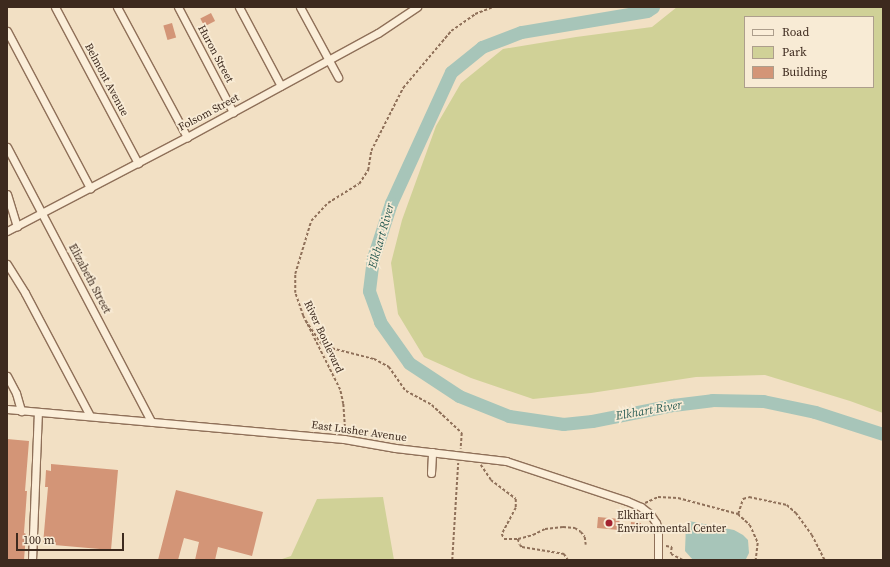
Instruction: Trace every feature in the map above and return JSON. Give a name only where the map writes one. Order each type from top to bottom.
[{"type":"street","name":"Belmont Avenue","points":[[55,7],[138,163]]},
{"type":"street","points":[[117,7],[187,137]]},
{"type":"street","name":"Huron Street","points":[[178,7],[233,112]]},
{"type":"street","points":[[238,7],[281,86]]},
{"type":"street","points":[[300,7],[338,77]]},
{"type":"street","name":"Folsom Street","points":[[7,231],[281,86],[378,33],[417,7]]},
{"type":"street","points":[[7,31],[90,188]]},
{"type":"street","name":"Elizabeth Street","points":[[7,147],[151,421]]},
{"type":"street","points":[[7,194],[17,226]]},
{"type":"street","points":[[7,264],[25,293],[90,416]]},
{"type":"street","points":[[7,376],[16,393],[21,411]]},
{"type":"street","name":"East Lusher Avenue","points":[[7,409],[344,439],[374,445],[459,454],[506,461],[628,501],[641,507],[650,514],[656,523],[659,545],[658,560]]},
{"type":"street","points":[[32,560],[38,412]]},
{"type":"street","points":[[431,473],[432,452]]},
{"type":"path","name":"River Boulevard","points":[[344,439],[343,404],[340,390],[303,316],[295,294],[295,274],[311,221],[328,203],[359,184],[368,170],[371,151],[403,88],[451,31],[475,14],[493,7]]},
{"type":"path","points":[[303,316],[321,343],[327,347],[363,355],[382,363],[388,367],[406,390],[432,405],[462,433],[459,454],[452,560]]},
{"type":"path","points":[[485,473],[491,480],[516,500],[516,508],[502,534],[504,539],[518,539],[533,535],[545,529],[564,527],[575,528],[581,532],[585,537],[586,545]]},
{"type":"path","points":[[641,507],[645,502],[658,497],[678,498],[738,514],[750,525],[758,543],[756,560]]},
{"type":"path","points":[[738,514],[743,499],[749,497],[787,505],[796,513],[812,535],[825,560]]},
{"type":"path","points":[[518,539],[522,547],[564,554],[568,560]]},
{"type":"path","points":[[659,545],[672,547],[672,554],[683,560]]},
{"type":"green space","points":[[677,7],[883,7],[883,413],[850,401],[765,375],[696,377],[591,393],[533,399],[471,378],[424,357],[398,314],[391,263],[402,220],[436,126],[461,83],[503,49],[576,37],[652,27]]},
{"type":"green space","points":[[383,497],[394,560],[279,560],[291,556],[317,499]]},
{"type":"shaded area","points":[[689,521],[734,530],[743,535],[748,540],[749,553],[746,559],[693,560],[685,551],[686,524]]},
{"type":"building","points":[[211,13],[215,21],[204,26],[200,18]]},
{"type":"building","points":[[172,23],[176,37],[167,40],[163,25]]},
{"type":"building","points":[[7,439],[29,441],[25,491],[27,491],[24,560],[7,560]]},
{"type":"building","points":[[51,464],[118,470],[111,550],[43,544],[48,487],[45,487],[46,470],[51,471]]},
{"type":"building","points":[[176,490],[263,512],[252,556],[218,547],[215,560],[195,560],[199,542],[184,538],[178,560],[158,560]]},
{"type":"building","name":"Elkhart Environmental Center","points":[[598,517],[620,519],[619,530],[597,528]]},
{"type":"building","points":[[631,522],[641,523],[640,534],[630,533]]},
{"type":"waterway","name":"Elkhart River","points":[[653,7],[647,11],[521,32],[482,47],[451,72],[391,203],[373,258],[369,291],[380,322],[409,363],[459,396],[509,416],[563,424],[592,421],[673,405],[712,400],[763,401],[815,412],[883,434]]},
{"type":"place","name":"Elkhart Environmental Center","points":[[609,523]]}]
